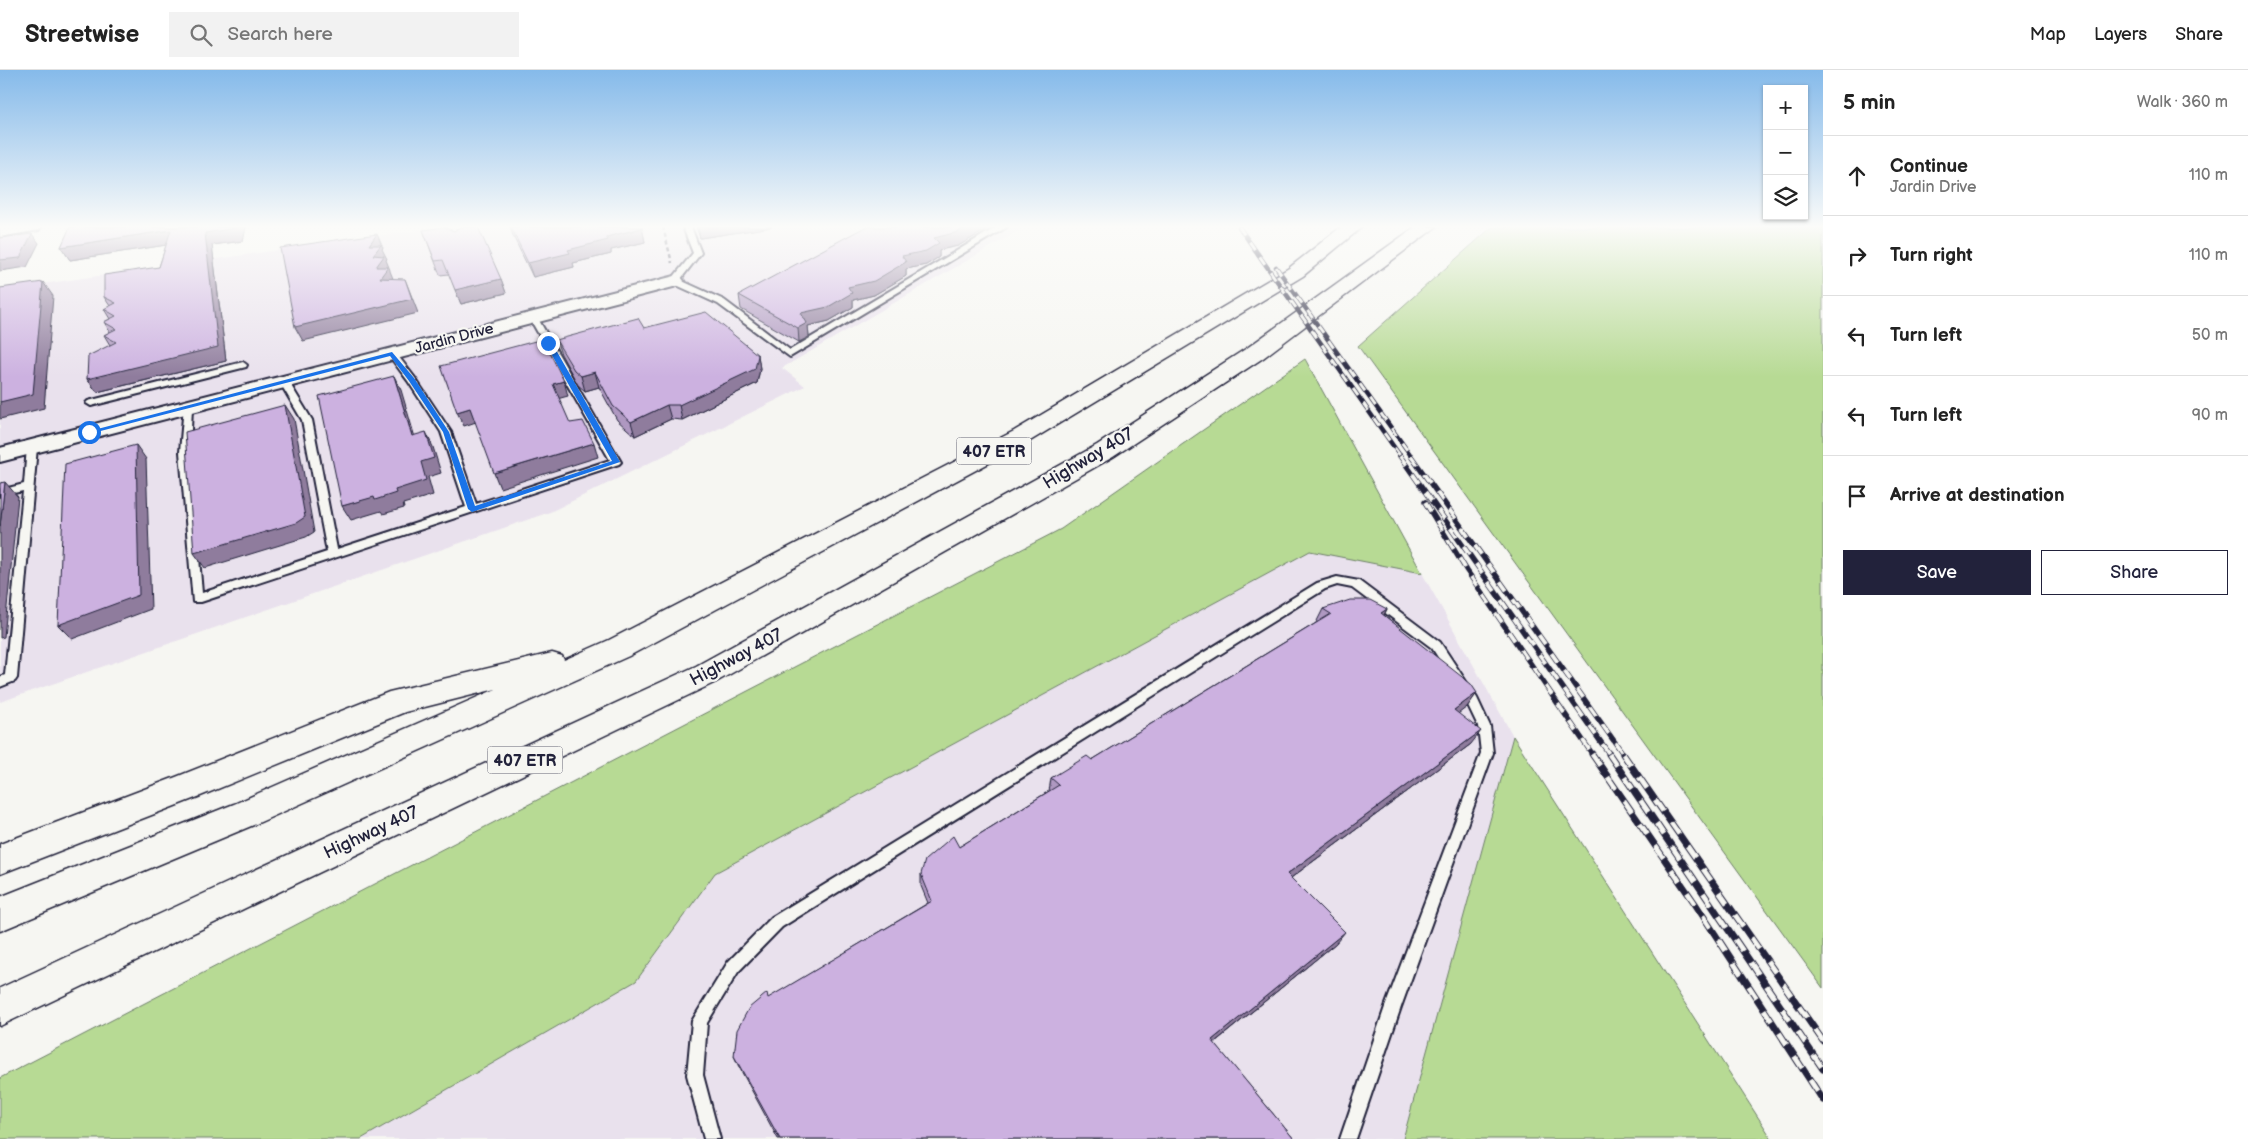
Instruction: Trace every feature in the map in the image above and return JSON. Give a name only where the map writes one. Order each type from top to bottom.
[{"type":"highway","name":"407 ETR","points":[[0,914],[245,814],[619,648],[1022,436],[1288,277]]},
{"type":"highway","name":"Highway 407","points":[[0,1007],[706,674],[1105,451],[1255,353],[1359,277]]},
{"type":"highway","points":[[0,859],[187,787],[400,701],[619,648]]},
{"type":"street","name":"Jardin Drive","points":[[0,455],[675,281]]},
{"type":"lane","points":[[678,277],[675,281],[720,302],[790,354],[919,277]]},
{"type":"lane","points":[[187,407],[185,452],[197,599],[616,462],[533,317]]},
{"type":"lane","points":[[392,354],[412,380],[446,432],[472,509]]},
{"type":"lane","points":[[91,403],[243,365]]},
{"type":"lane","points":[[284,382],[307,420],[333,555]]},
{"type":"lane","points":[[0,682],[11,678],[32,447]]},
{"type":"lane","points":[[0,493],[28,486]]},
{"type":"lane","points":[[712,1139],[695,1075],[700,1021],[733,967],[777,922],[1321,586],[1337,581],[1355,584],[1436,645],[1471,698],[1484,726],[1487,753],[1393,1007],[1348,1139]]},
{"type":"path","points":[[674,277],[675,281]]},
{"type":"shaded area","points":[[91,277],[939,277],[782,368],[805,386],[550,512],[0,702],[0,290]]},
{"type":"shaded area","points":[[1310,551],[1422,573],[1513,736],[1403,1139],[361,1139],[636,981],[715,873]]},
{"type":"green space","points":[[1436,277],[1823,277],[1823,988],[1358,346]]},
{"type":"green space","points":[[1305,359],[1422,573],[1310,551],[715,873],[636,981],[361,1139],[0,1139],[0,1078],[1061,529]]},
{"type":"green space","points":[[1513,736],[1772,1139],[1403,1139]]},
{"type":"building","points":[[104,277],[210,277],[218,347],[87,379],[88,356],[116,342],[104,335],[116,329],[104,322],[116,316],[104,309],[116,303],[104,297]]},
{"type":"building","points":[[285,277],[381,277],[405,279],[412,299],[295,327]]},
{"type":"building","points":[[450,277],[500,277],[501,279],[455,290]]},
{"type":"building","points":[[773,277],[881,277],[874,281],[848,287],[852,293],[828,307],[801,313],[807,323],[798,328],[739,295]]},
{"type":"building","points":[[43,282],[33,394],[0,402],[0,288]]},
{"type":"building","points":[[706,312],[758,355],[755,369],[679,405],[667,405],[631,422],[613,406],[595,372],[581,376],[574,370],[556,340],[638,318],[644,328]]},
{"type":"building","points":[[543,339],[564,381],[553,384],[570,423],[583,421],[594,443],[494,473],[470,408],[457,412],[441,366]]},
{"type":"building","points":[[394,376],[412,436],[426,432],[434,458],[421,462],[426,480],[395,490],[396,493],[375,500],[374,497],[342,506],[319,396]]},
{"type":"building","points":[[285,405],[305,517],[296,523],[194,553],[185,432]]},
{"type":"building","points":[[136,445],[139,595],[58,625],[65,464]]},
{"type":"building","points":[[5,482],[0,526],[0,483]]},
{"type":"building","points":[[1350,600],[1370,600],[1387,609],[1381,613],[1471,684],[1477,693],[1454,710],[1481,731],[1287,874],[1345,932],[1212,1040],[1294,1139],[780,1139],[734,1056],[737,1030],[749,1008],[767,993],[768,998],[932,901],[921,874],[925,860],[953,836],[959,847],[1059,785],[1051,778],[1087,756],[1092,760],[1331,614],[1323,609]]},
{"type":"railway","points":[[1274,277],[1401,457]]},
{"type":"railway","points":[[1283,277],[1412,457]]},
{"type":"railway","points":[[1400,456],[1610,755]]},
{"type":"railway","points":[[1411,456],[1624,755]]},
{"type":"railway","points":[[1425,502],[1467,571],[1593,755]]},
{"type":"railway","points":[[1592,754],[1694,902],[1823,1100]]},
{"type":"railway","points":[[1609,754],[1823,1069]]},
{"type":"railway","points":[[1623,754],[1823,1041]]},
{"type":"route","points":[[89,432],[392,354],[412,380],[446,432],[472,509],[616,462],[548,343]]}]
